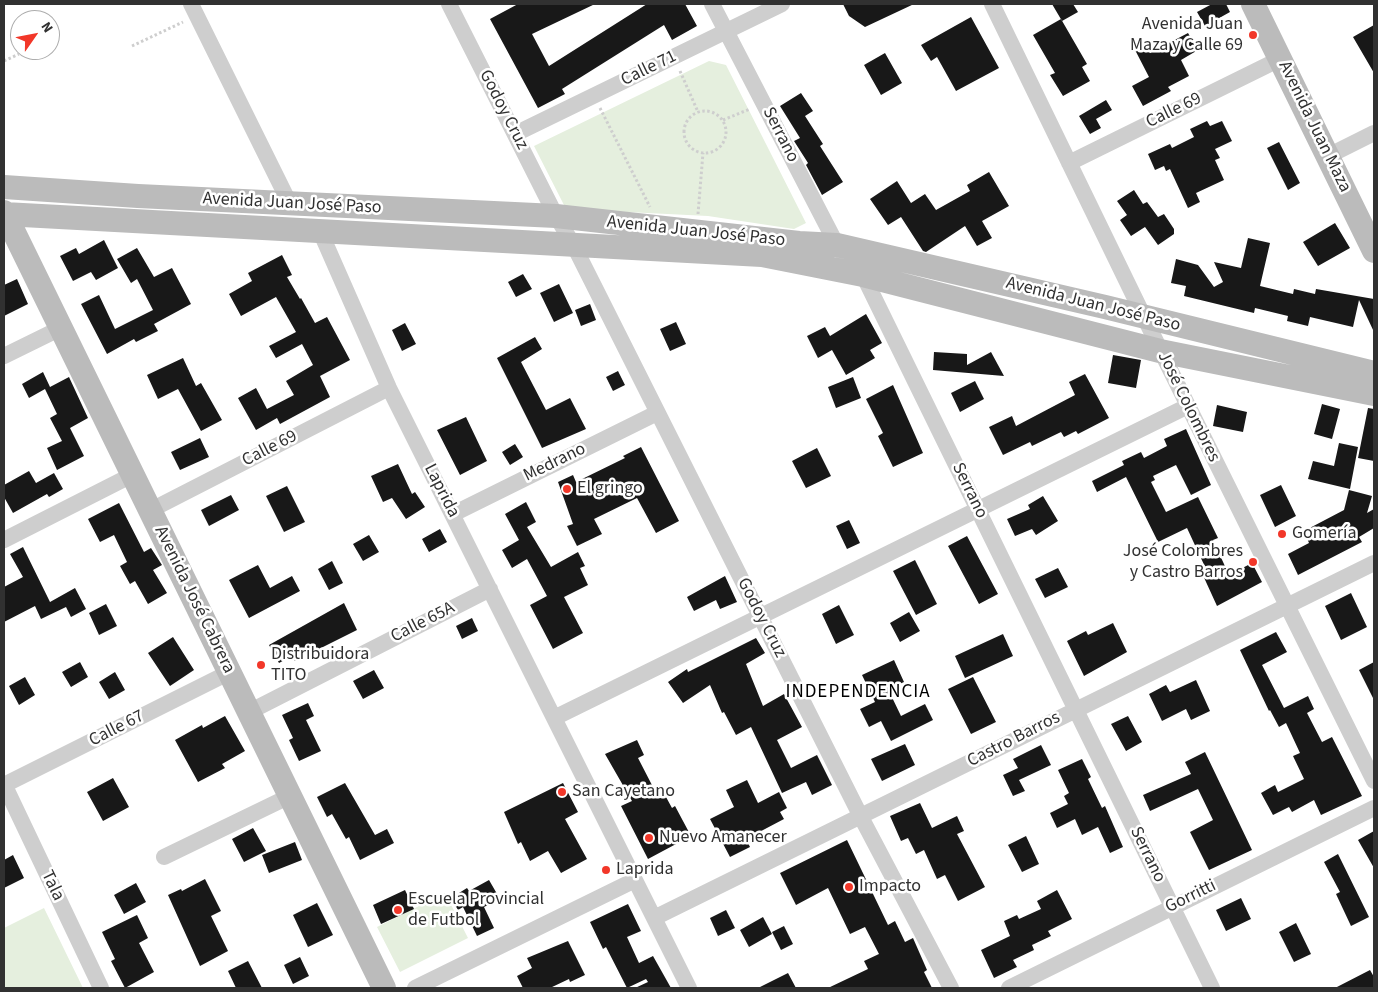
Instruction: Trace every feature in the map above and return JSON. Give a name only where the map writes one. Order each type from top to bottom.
[{"type":"main road","name":"Avenida Juan Maza","points":[[1253,4],[1374,251]]},
{"type":"main road","name":"Avenida Juan José Paso","points":[[4,187],[290,204],[556,216],[696,233],[837,245],[1374,373]]},
{"type":"main road","name":"Avenida Juan José Paso","points":[[4,214],[762,255],[863,275],[1160,351],[1374,394]]},
{"type":"main road","name":"Avenida José Cabrera","points":[[4,214],[134,474],[384,988]]},
{"type":"street","name":"Godoy Cruz","points":[[449,4],[556,216],[574,246],[861,817],[951,988]]},
{"type":"street","name":"Serrano","points":[[712,4],[844,259],[863,275],[1212,988]]},
{"type":"street","name":"Calle 71","points":[[515,134],[782,4]]},
{"type":"street","name":"José Colombres","points":[[992,4],[1160,351],[1374,780]]},
{"type":"street","points":[[194,9],[290,204]]},
{"type":"street","name":"Calle 69","points":[[1069,163],[1280,59]]},
{"type":"street","points":[[1328,156],[1374,133]]},
{"type":"street","name":"Laprida","points":[[320,231],[389,388],[689,988]]},
{"type":"street","points":[[4,356],[62,328]]},
{"type":"street","name":"Calle 69","points":[[151,510],[389,388]]},
{"type":"street","points":[[554,718],[1188,406]]},
{"type":"street","name":"Medrano","points":[[452,514],[658,413]]},
{"type":"street","points":[[4,540],[134,474]]},
{"type":"street","name":"Castro Barros","points":[[654,918],[1374,563]]},
{"type":"street","name":"Calle 65A","points":[[249,712],[490,590]]},
{"type":"street","name":"Calle 67","points":[[4,785],[230,672]]},
{"type":"street","name":"Tala","points":[[4,785],[101,988]]},
{"type":"street","points":[[164,857],[290,796]]},
{"type":"street","name":"Gorritti","points":[[1009,988],[1374,808]]},
{"type":"street","points":[[416,988],[635,880]]},
{"type":"path","points":[[132,46],[194,9]]},
{"type":"path","points":[[674,57],[698,112]]},
{"type":"path","points":[[594,96],[660,229]]},
{"type":"path","points":[[723,120],[764,102]]},
{"type":"path","points":[[698,112],[712,112],[723,120],[726,127],[724,140],[716,150],[703,153],[691,147],[685,134],[688,121],[698,112]]},
{"type":"path","points":[[696,233],[703,153]]},
{"type":"green space","points":[[709,61],[726,65],[806,223],[794,229],[708,216],[566,209],[534,146]]},
{"type":"green space","points":[[445,893],[468,938],[400,972],[377,927]]},
{"type":"green space","points":[[44,908],[83,988],[4,988],[4,928]]},
{"type":"building","points":[[518,4],[595,4],[532,34],[549,66],[647,4],[685,4],[697,26],[672,40],[664,25],[562,89],[565,94],[538,108],[490,19]]},
{"type":"building","points":[[843,4],[914,4],[865,27],[849,16]]},
{"type":"building","points":[[1052,4],[1073,4],[1078,12],[1062,21]]},
{"type":"building","points":[[1212,4],[1226,4],[1230,12],[1205,26],[1197,12]]},
{"type":"building","points":[[971,17],[999,68],[956,91],[937,57],[931,61],[921,45]]},
{"type":"building","points":[[1061,19],[1087,64],[1082,67],[1090,81],[1063,96],[1050,75],[1055,73],[1033,35]]},
{"type":"building","points":[[1374,25],[1374,73],[1353,37]]},
{"type":"building","points":[[1188,33],[1198,50],[1181,60],[1189,76],[1168,87],[1171,91],[1143,106],[1132,86],[1149,77],[1133,46],[1143,41],[1150,53]]},
{"type":"building","points":[[885,53],[902,83],[881,95],[864,65]]},
{"type":"building","points":[[801,93],[813,111],[805,116],[823,144],[820,146],[843,182],[822,195],[806,165],[808,163],[794,141],[800,138],[780,106]]},
{"type":"building","points":[[1106,100],[1112,110],[1096,119],[1101,128],[1090,134],[1079,116]]},
{"type":"building","points":[[1207,121],[1210,126],[1222,121],[1232,141],[1215,149],[1220,158],[1215,160],[1224,180],[1196,193],[1200,202],[1188,208],[1170,169],[1166,171],[1164,166],[1155,170],[1148,154],[1170,144],[1172,148],[1194,137],[1190,129]]},
{"type":"building","points":[[1279,142],[1300,183],[1288,190],[1267,148]]},
{"type":"building","points":[[989,172],[1009,206],[982,221],[992,238],[977,246],[965,226],[926,252],[923,251],[901,217],[888,225],[870,199],[897,181],[911,203],[925,194],[936,210],[970,191],[967,185]]},
{"type":"building","points":[[1134,190],[1143,204],[1147,202],[1158,217],[1164,214],[1174,229],[1174,234],[1158,245],[1145,227],[1131,236],[1120,220],[1127,215],[1117,201]]},
{"type":"building","points":[[1335,223],[1350,248],[1318,266],[1303,242]]},
{"type":"building","points":[[1248,238],[1270,243],[1260,286],[1293,294],[1294,289],[1315,294],[1316,289],[1374,299],[1374,332],[1359,300],[1353,327],[1310,317],[1308,326],[1287,321],[1288,316],[1255,308],[1254,313],[1184,296],[1186,286],[1171,283],[1176,259],[1198,265],[1214,287],[1223,282],[1214,262],[1241,268]]},
{"type":"building","points":[[104,240],[118,268],[96,280],[91,272],[73,281],[60,256],[76,248],[79,254]]},
{"type":"building","points":[[137,248],[154,277],[172,268],[191,304],[154,324],[158,331],[136,342],[134,339],[107,354],[81,304],[99,295],[115,329],[153,310],[137,279],[131,283],[117,259]]},
{"type":"building","points":[[282,255],[292,275],[287,277],[315,323],[327,317],[350,360],[320,376],[330,397],[280,424],[277,418],[256,430],[238,398],[256,388],[267,409],[294,395],[286,381],[313,365],[302,344],[276,358],[269,346],[296,332],[276,297],[241,316],[229,294],[252,281],[248,273]]},
{"type":"building","points":[[523,274],[532,289],[516,297],[508,282]]},
{"type":"building","points":[[17,279],[28,304],[4,316],[4,285]]},
{"type":"building","points":[[559,284],[573,313],[554,322],[540,293]]},
{"type":"building","points":[[590,304],[596,320],[581,326],[575,310]]},
{"type":"building","points":[[866,314],[882,343],[870,350],[875,358],[846,375],[832,350],[818,358],[807,336],[825,327],[830,336]]},
{"type":"building","points":[[676,322],[686,344],[670,351],[660,329]]},
{"type":"building","points":[[405,323],[416,344],[402,351],[392,330]]},
{"type":"building","points":[[535,337],[542,349],[521,362],[546,410],[570,398],[586,429],[542,448],[497,358]]},
{"type":"building","points":[[934,352],[967,354],[967,365],[991,352],[1004,376],[933,370]]},
{"type":"building","points":[[1113,355],[1141,360],[1136,388],[1108,383]]},
{"type":"building","points":[[183,358],[196,386],[201,383],[222,420],[201,431],[178,389],[158,399],[147,375]]},
{"type":"building","points":[[618,371],[625,385],[613,391],[606,377]]},
{"type":"building","points":[[43,372],[50,387],[69,377],[88,418],[70,428],[84,456],[57,470],[47,448],[62,441],[50,418],[57,414],[45,389],[29,398],[22,384]]},
{"type":"building","points":[[1085,374],[1109,418],[1078,434],[1076,431],[1064,437],[1061,432],[1032,446],[1030,442],[1003,455],[989,427],[1012,416],[1016,426],[1075,395],[1069,382]]},
{"type":"building","points":[[853,377],[861,398],[836,408],[828,387]]},
{"type":"building","points":[[975,381],[984,399],[960,412],[951,393]]},
{"type":"building","points":[[893,385],[923,453],[893,467],[878,436],[883,433],[866,399]]},
{"type":"building","points":[[1322,404],[1340,409],[1332,439],[1314,434]]},
{"type":"building","points":[[1217,405],[1247,412],[1243,432],[1213,426]]},
{"type":"building","points":[[1368,408],[1374,409],[1374,461],[1358,458]]},
{"type":"building","points":[[466,417],[487,461],[460,475],[437,430]]},
{"type":"building","points":[[1186,429],[1211,485],[1191,495],[1176,465],[1153,476],[1155,480],[1151,482],[1166,512],[1198,497],[1218,538],[1213,540],[1229,575],[1252,563],[1262,582],[1217,606],[1201,571],[1206,569],[1187,528],[1158,542],[1126,477],[1097,492],[1092,481],[1124,465],[1122,461],[1141,452],[1144,458],[1167,446],[1164,439]]},
{"type":"building","points":[[200,438],[209,457],[180,470],[171,452]]},
{"type":"building","points":[[1339,443],[1358,447],[1350,489],[1308,479],[1313,461],[1334,466]]},
{"type":"building","points":[[515,444],[523,457],[510,465],[502,452]]},
{"type":"building","points":[[641,447],[679,521],[656,533],[637,498],[594,519],[602,534],[577,546],[567,526],[573,524],[558,482],[573,475],[576,482],[625,458],[623,456]]},
{"type":"building","points":[[817,448],[831,476],[806,488],[792,461]]},
{"type":"building","points":[[398,464],[412,494],[415,492],[425,507],[406,519],[392,498],[383,502],[371,476]]},
{"type":"building","points":[[29,471],[36,483],[54,473],[63,489],[49,497],[47,494],[13,513],[4,497],[4,485]]},
{"type":"building","points":[[1281,485],[1296,516],[1275,527],[1260,495]]},
{"type":"building","points":[[287,486],[305,522],[284,532],[266,496]]},
{"type":"building","points":[[1349,490],[1372,496],[1367,513],[1374,509],[1374,528],[1359,537],[1362,542],[1298,575],[1288,554],[1309,543],[1304,531],[1344,510]]},
{"type":"building","points":[[231,495],[239,510],[209,526],[201,510]]},
{"type":"building","points":[[1043,496],[1058,521],[1036,535],[1032,529],[1015,536],[1007,519],[1030,509],[1028,505]]},
{"type":"building","points":[[526,502],[536,522],[527,527],[551,567],[578,552],[585,566],[580,568],[588,585],[564,597],[583,633],[553,649],[530,605],[547,596],[527,559],[512,568],[502,550],[519,540],[505,514]]},
{"type":"building","points":[[119,503],[144,552],[151,548],[162,565],[153,570],[167,593],[148,604],[135,581],[130,584],[120,566],[127,562],[114,535],[100,542],[88,519]]},
{"type":"building","points":[[849,520],[860,543],[847,549],[836,526]]},
{"type":"building","points":[[440,529],[447,542],[429,552],[422,539]]},
{"type":"building","points":[[369,535],[379,552],[363,561],[353,544]]},
{"type":"building","points":[[967,536],[998,594],[979,604],[948,546]]},
{"type":"building","points":[[23,547],[50,602],[75,588],[86,609],[71,617],[66,607],[41,619],[35,606],[4,622],[4,587],[23,577],[10,554]]},
{"type":"building","points":[[915,560],[937,604],[916,615],[893,571]]},
{"type":"building","points":[[332,561],[343,583],[329,590],[318,569]]},
{"type":"building","points":[[258,565],[270,588],[292,576],[300,591],[249,618],[229,580]]},
{"type":"building","points":[[1058,568],[1068,587],[1045,598],[1035,579]]},
{"type":"building","points":[[725,576],[737,602],[720,609],[716,600],[694,611],[687,597]]},
{"type":"building","points":[[1351,593],[1367,627],[1341,640],[1325,606]]},
{"type":"building","points":[[344,603],[357,630],[295,661],[292,656],[279,663],[269,645]]},
{"type":"building","points":[[106,604],[117,626],[99,635],[89,613]]},
{"type":"building","points":[[839,605],[854,635],[836,644],[822,614]]},
{"type":"building","points":[[909,612],[920,631],[900,642],[890,623]]},
{"type":"building","points":[[472,618],[478,631],[462,639],[456,626]]},
{"type":"building","points":[[1113,623],[1127,652],[1084,676],[1067,641],[1086,631],[1088,635]]},
{"type":"building","points":[[1276,632],[1287,652],[1262,665],[1284,708],[1308,696],[1314,709],[1307,713],[1322,742],[1332,737],[1362,796],[1321,815],[1314,800],[1292,812],[1289,807],[1273,815],[1261,793],[1275,785],[1278,792],[1304,779],[1293,756],[1300,753],[1286,723],[1279,727],[1269,711],[1240,650]]},
{"type":"building","points":[[1003,634],[1013,656],[965,678],[955,656]]},
{"type":"building","points":[[173,637],[194,670],[170,686],[148,653]]},
{"type":"building","points":[[756,638],[765,653],[746,664],[763,706],[784,694],[802,727],[777,740],[791,768],[817,755],[832,785],[812,795],[806,782],[782,793],[751,727],[736,735],[724,712],[722,713],[710,685],[683,703],[668,682],[687,669],[688,672]]},
{"type":"building","points":[[894,660],[904,682],[888,689],[901,716],[925,704],[933,720],[891,741],[881,721],[869,727],[860,709],[875,702],[862,675]]},
{"type":"building","points":[[80,662],[88,677],[71,687],[62,672]]},
{"type":"building","points":[[1374,662],[1374,700],[1359,670]]},
{"type":"building","points":[[374,670],[384,688],[363,699],[353,681]]},
{"type":"building","points":[[115,672],[125,690],[109,699],[99,682]]},
{"type":"building","points":[[25,677],[35,695],[19,705],[9,686]]},
{"type":"building","points":[[973,677],[996,722],[971,734],[948,689]]},
{"type":"building","points":[[1196,680],[1210,711],[1191,720],[1186,709],[1162,721],[1149,694],[1166,685],[1170,692]]},
{"type":"building","points":[[308,703],[314,716],[306,720],[321,751],[299,761],[289,740],[293,738],[282,715]]},
{"type":"building","points":[[225,716],[245,751],[222,764],[225,768],[198,782],[175,740],[202,725],[203,728]]},
{"type":"building","points":[[1128,716],[1142,742],[1126,751],[1111,724]]},
{"type":"building","points":[[637,740],[644,755],[638,758],[654,789],[660,786],[672,808],[675,806],[691,836],[648,859],[621,806],[632,801],[605,754]]},
{"type":"building","points":[[905,744],[915,765],[882,781],[871,759]]},
{"type":"building","points":[[1041,745],[1051,765],[1019,780],[1025,791],[1013,796],[1003,775],[1018,768],[1013,759]]},
{"type":"building","points":[[1205,752],[1252,850],[1209,870],[1190,832],[1213,820],[1198,789],[1150,811],[1143,795],[1191,774],[1185,762]]},
{"type":"building","points":[[1082,759],[1091,777],[1088,779],[1102,808],[1105,806],[1123,847],[1110,853],[1098,827],[1082,835],[1075,819],[1057,828],[1050,813],[1068,804],[1064,796],[1069,793],[1058,770]]},
{"type":"building","points":[[113,778],[129,807],[103,821],[87,792]]},
{"type":"building","points":[[747,780],[758,803],[779,792],[787,808],[780,812],[784,819],[746,839],[750,847],[730,857],[710,819],[734,807],[726,790]]},
{"type":"building","points":[[345,783],[375,835],[387,829],[394,843],[360,860],[349,837],[346,839],[332,814],[327,817],[317,797]]},
{"type":"building","points":[[563,783],[578,812],[565,819],[587,859],[561,873],[548,851],[530,861],[521,842],[518,844],[504,812]]},
{"type":"building","points":[[920,803],[932,828],[957,816],[964,831],[957,834],[985,887],[958,901],[945,875],[937,879],[924,850],[916,854],[908,838],[901,841],[890,816]]},
{"type":"building","points":[[253,828],[266,851],[244,862],[232,839]]},
{"type":"building","points":[[1374,831],[1374,868],[1358,840]]},
{"type":"building","points":[[1026,836],[1039,864],[1022,872],[1008,845]]},
{"type":"building","points":[[847,840],[888,925],[895,921],[905,942],[913,938],[927,970],[924,972],[932,988],[828,988],[868,969],[864,961],[879,954],[865,927],[850,934],[828,888],[796,905],[780,873]]},
{"type":"building","points":[[295,842],[302,860],[269,873],[262,855]]},
{"type":"building","points":[[1338,854],[1369,917],[1351,926],[1336,894],[1340,892],[1324,862]]},
{"type":"building","points":[[13,855],[24,878],[4,888],[4,860]]},
{"type":"building","points":[[205,879],[221,911],[211,916],[228,951],[200,966],[168,895],[181,889],[182,891]]},
{"type":"building","points":[[489,880],[500,899],[484,907],[494,928],[477,936],[463,907],[458,910],[451,898],[467,888],[469,891]]},
{"type":"building","points":[[136,883],[146,902],[124,914],[114,895]]},
{"type":"building","points":[[405,890],[414,909],[381,924],[373,905]]},
{"type":"building","points":[[1057,890],[1072,919],[1048,931],[1051,936],[1032,945],[1034,950],[1013,960],[1017,967],[994,978],[981,950],[1010,936],[1004,921],[1017,915],[1019,919],[1041,909],[1037,901]]},
{"type":"building","points":[[1241,898],[1251,919],[1226,931],[1216,910]]},
{"type":"building","points":[[317,903],[333,935],[308,947],[293,915]]},
{"type":"building","points":[[628,904],[641,931],[627,937],[639,963],[653,956],[671,988],[635,988],[648,982],[646,979],[627,988],[606,947],[603,949],[590,922]]},
{"type":"building","points":[[726,910],[735,928],[718,936],[710,918]]},
{"type":"building","points":[[137,915],[148,938],[139,943],[154,972],[125,988],[111,961],[115,959],[102,932]]},
{"type":"building","points":[[763,917],[772,934],[749,947],[740,930]]},
{"type":"building","points":[[1296,923],[1311,954],[1294,962],[1279,932]]},
{"type":"building","points":[[784,926],[793,944],[781,950],[772,932]]},
{"type":"building","points":[[568,941],[585,975],[570,982],[569,979],[550,988],[523,988],[517,976],[532,968],[527,958]]},
{"type":"building","points":[[300,957],[309,976],[293,984],[284,965]]},
{"type":"building","points":[[248,961],[262,988],[236,988],[228,971]]},
{"type":"building","points":[[1370,970],[1374,977],[1374,988],[1335,988]]},
{"type":"building","points":[[788,973],[796,988],[758,988]]},
{"type":"place","name":"Avenida Juan Maza y Calle 69","points":[[1253,35]]},
{"type":"place","name":"El gringo","points":[[567,489]]},
{"type":"place","name":"Gomería","points":[[1282,534]]},
{"type":"place","name":"José Colombres y Castro Barros","points":[[1253,562]]},
{"type":"place","name":"Distribuidora TITO","points":[[261,665]]},
{"type":"place","name":"San Cayetano","points":[[562,792]]},
{"type":"place","name":"Nuevo Amanecer","points":[[649,838]]},
{"type":"place","name":"Laprida","points":[[606,870]]},
{"type":"place","name":"Impacto","points":[[849,887]]},
{"type":"place","name":"Escuela Provincial de Futbol","points":[[398,910]]},
{"type":"district","name":"INDEPENDENCIA","points":[[858,693]]}]
